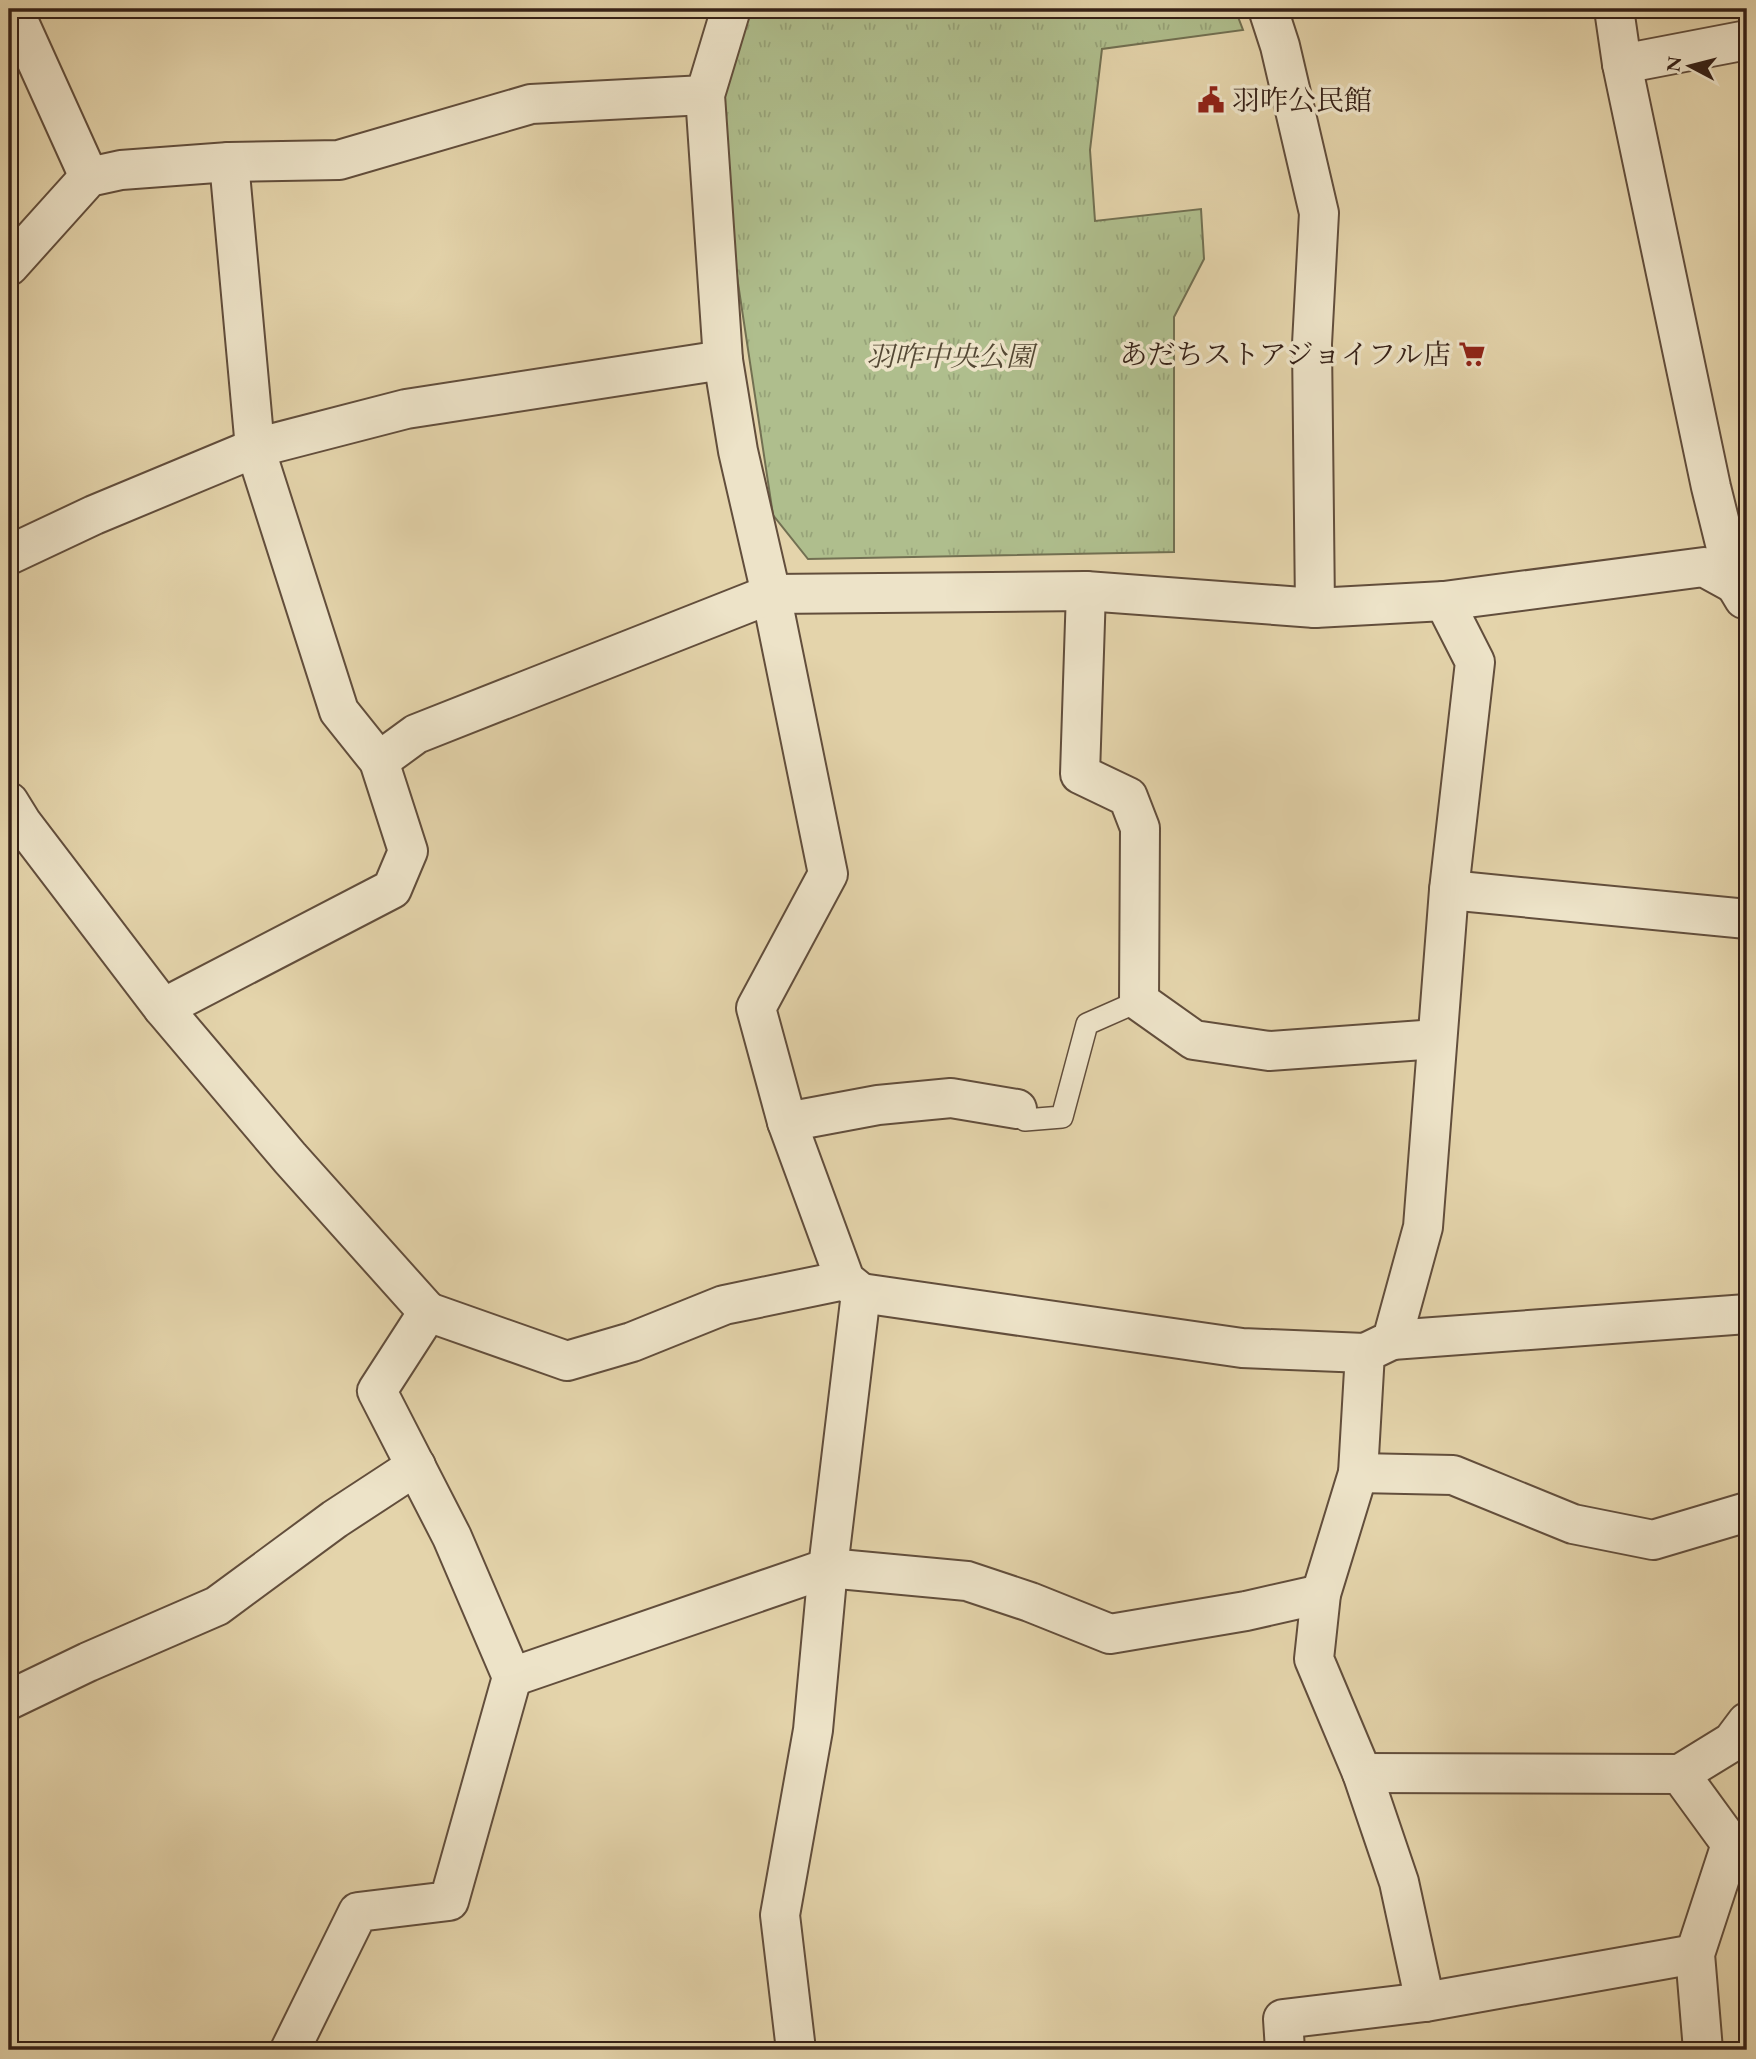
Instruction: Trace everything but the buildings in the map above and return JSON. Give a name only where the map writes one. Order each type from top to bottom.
[{"type":"street","points":[[13,9],[89,177]]},
{"type":"street","points":[[731,9],[705,95],[723,360],[738,451],[771,594],[828,874],[755,1008],[787,1122],[853,1287],[813,1730],[780,1915],[796,2050]]},
{"type":"street","points":[[1268,9],[1280,47],[1319,213],[1312,344],[1315,608]]},
{"type":"street","points":[[1614,9],[1622,64],[1711,487],[1743,589]]},
{"type":"street","points":[[1622,64],[1747,40]]},
{"type":"street","points":[[9,265],[89,177],[121,170],[229,162],[339,160],[531,104],[705,95]]},
{"type":"street","points":[[163,1008],[392,889],[408,851],[379,761],[339,711],[255,449],[229,162]]},
{"type":"street","points":[[9,555],[94,514],[255,449],[406,409],[723,360]]},
{"type":"street","points":[[379,761],[416,734],[771,594],[1086,591],[1315,608],[1444,601],[1704,567],[1743,589]]},
{"type":"street","points":[[1086,591],[1080,774],[1128,797],[1140,828],[1139,1001],[1194,1040],[1269,1051],[1437,1039]]},
{"type":"street","points":[[1425,2002],[1399,1882],[1362,1773],[1314,1659],[1321,1594],[1358,1473],[1378,1347],[1423,1227],[1449,890],[1475,662],[1444,601]]},
{"type":"street","points":[[9,802],[22,823],[163,1008],[289,1158],[428,1312],[567,1361],[632,1342],[724,1305],[853,1287],[1242,1348],[1378,1347],[1747,1314]]},
{"type":"street","points":[[1449,890],[1747,919]]},
{"type":"street","points":[[787,1122],[878,1105],[951,1098],[1017,1109]]},
{"type":"street","points":[[290,2050],[358,1912],[449,1901],[512,1676],[452,1536],[377,1391],[428,1312]]},
{"type":"street","points":[[9,1700],[217,1606],[335,1520],[416,1466]]},
{"type":"street","points":[[1358,1473],[1452,1475],[1573,1524],[1653,1540],[1747,1512]]},
{"type":"street","points":[[512,1676],[828,1568],[967,1581],[1030,1602],[1110,1634],[1246,1611],[1321,1594]]},
{"type":"street","points":[[1362,1773],[1680,1774],[1732,1742],[1747,1722]]},
{"type":"street","points":[[1680,1774],[1739,1847],[1695,1954],[1703,2050]]},
{"type":"street","points":[[1285,2050],[1283,2019],[1425,2002],[1695,1954]]},
{"type":"lane","points":[[1017,1109],[1025,1120],[1062,1116],[1087,1024],[1139,1001]]},
{"type":"green space","name":"羽咋中央公園","points":[[744,9],[1235,9],[1243,30],[1102,49],[1090,150],[1095,221],[1201,209],[1204,259],[1174,317],[1174,552],[808,559],[773,515],[714,124]]},
{"type":"place","name":"羽咋公民館","points":[[1211,100]]},
{"type":"place","name":"あだちストアジョイフル店","points":[[1472,354]]}]
